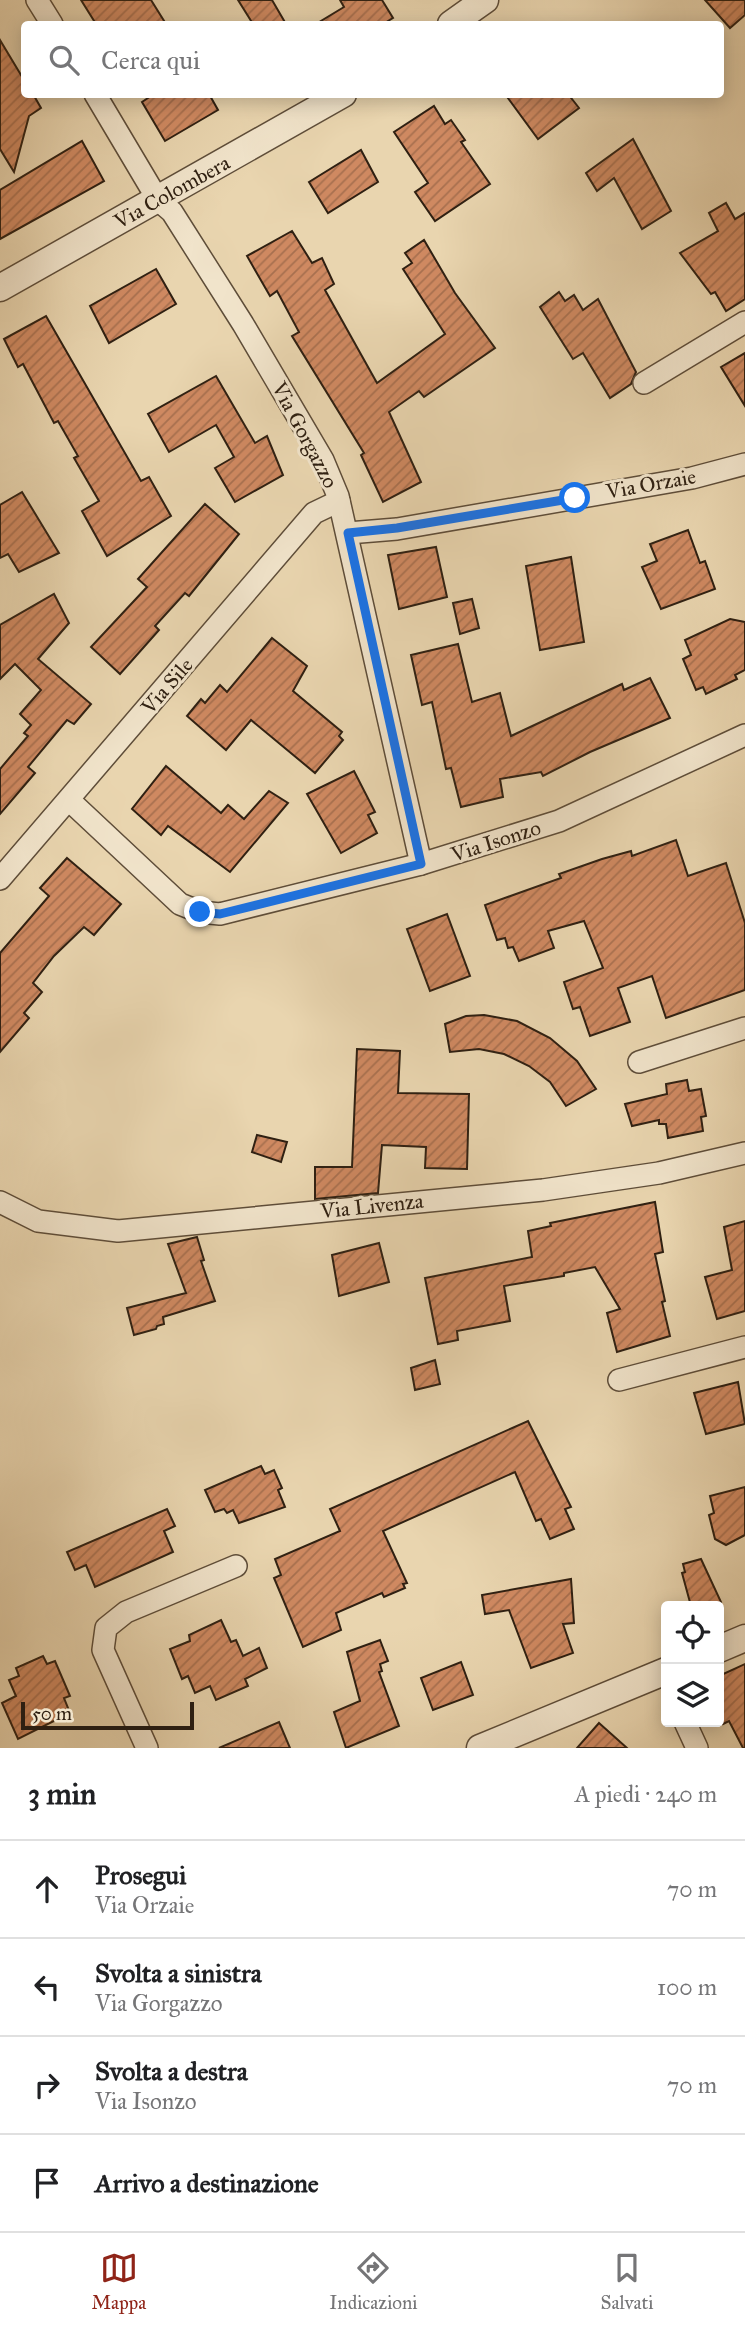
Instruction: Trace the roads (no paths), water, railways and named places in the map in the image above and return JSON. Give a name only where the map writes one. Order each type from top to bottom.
[{"type":"street","points":[[37,0],[50,21]]},
{"type":"street","points":[[455,21],[485,0]]},
{"type":"street","name":"Via Gorgazzo","points":[[97,98],[158,200],[172,212],[243,324],[323,460],[348,533],[421,864]]},
{"type":"street","name":"Via Colombera","points":[[0,288],[336,98]]},
{"type":"street","points":[[644,383],[745,322]]},
{"type":"street","name":"Via Orzaie","points":[[348,533],[397,528],[666,482],[745,464]]},
{"type":"street","name":"Via Sile","points":[[0,879],[314,513],[339,501]]},
{"type":"street","name":"Via Isonzo","points":[[69,800],[145,875],[180,904],[200,912],[220,914],[421,864],[559,821],[745,735]]},
{"type":"street","points":[[639,1062],[745,1028]]},
{"type":"street","name":"Via Livenza","points":[[0,1202],[38,1221],[118,1231],[543,1190],[659,1173],[745,1153]]},
{"type":"street","points":[[619,1380],[745,1347]]},
{"type":"street","points":[[147,1748],[103,1650],[106,1628],[126,1612],[236,1566]]},
{"type":"street","points":[[724,1647],[745,1638]]},
{"type":"street","points":[[480,1748],[661,1678]]},
{"type":"street","points":[[687,1727],[697,1748]]}]
